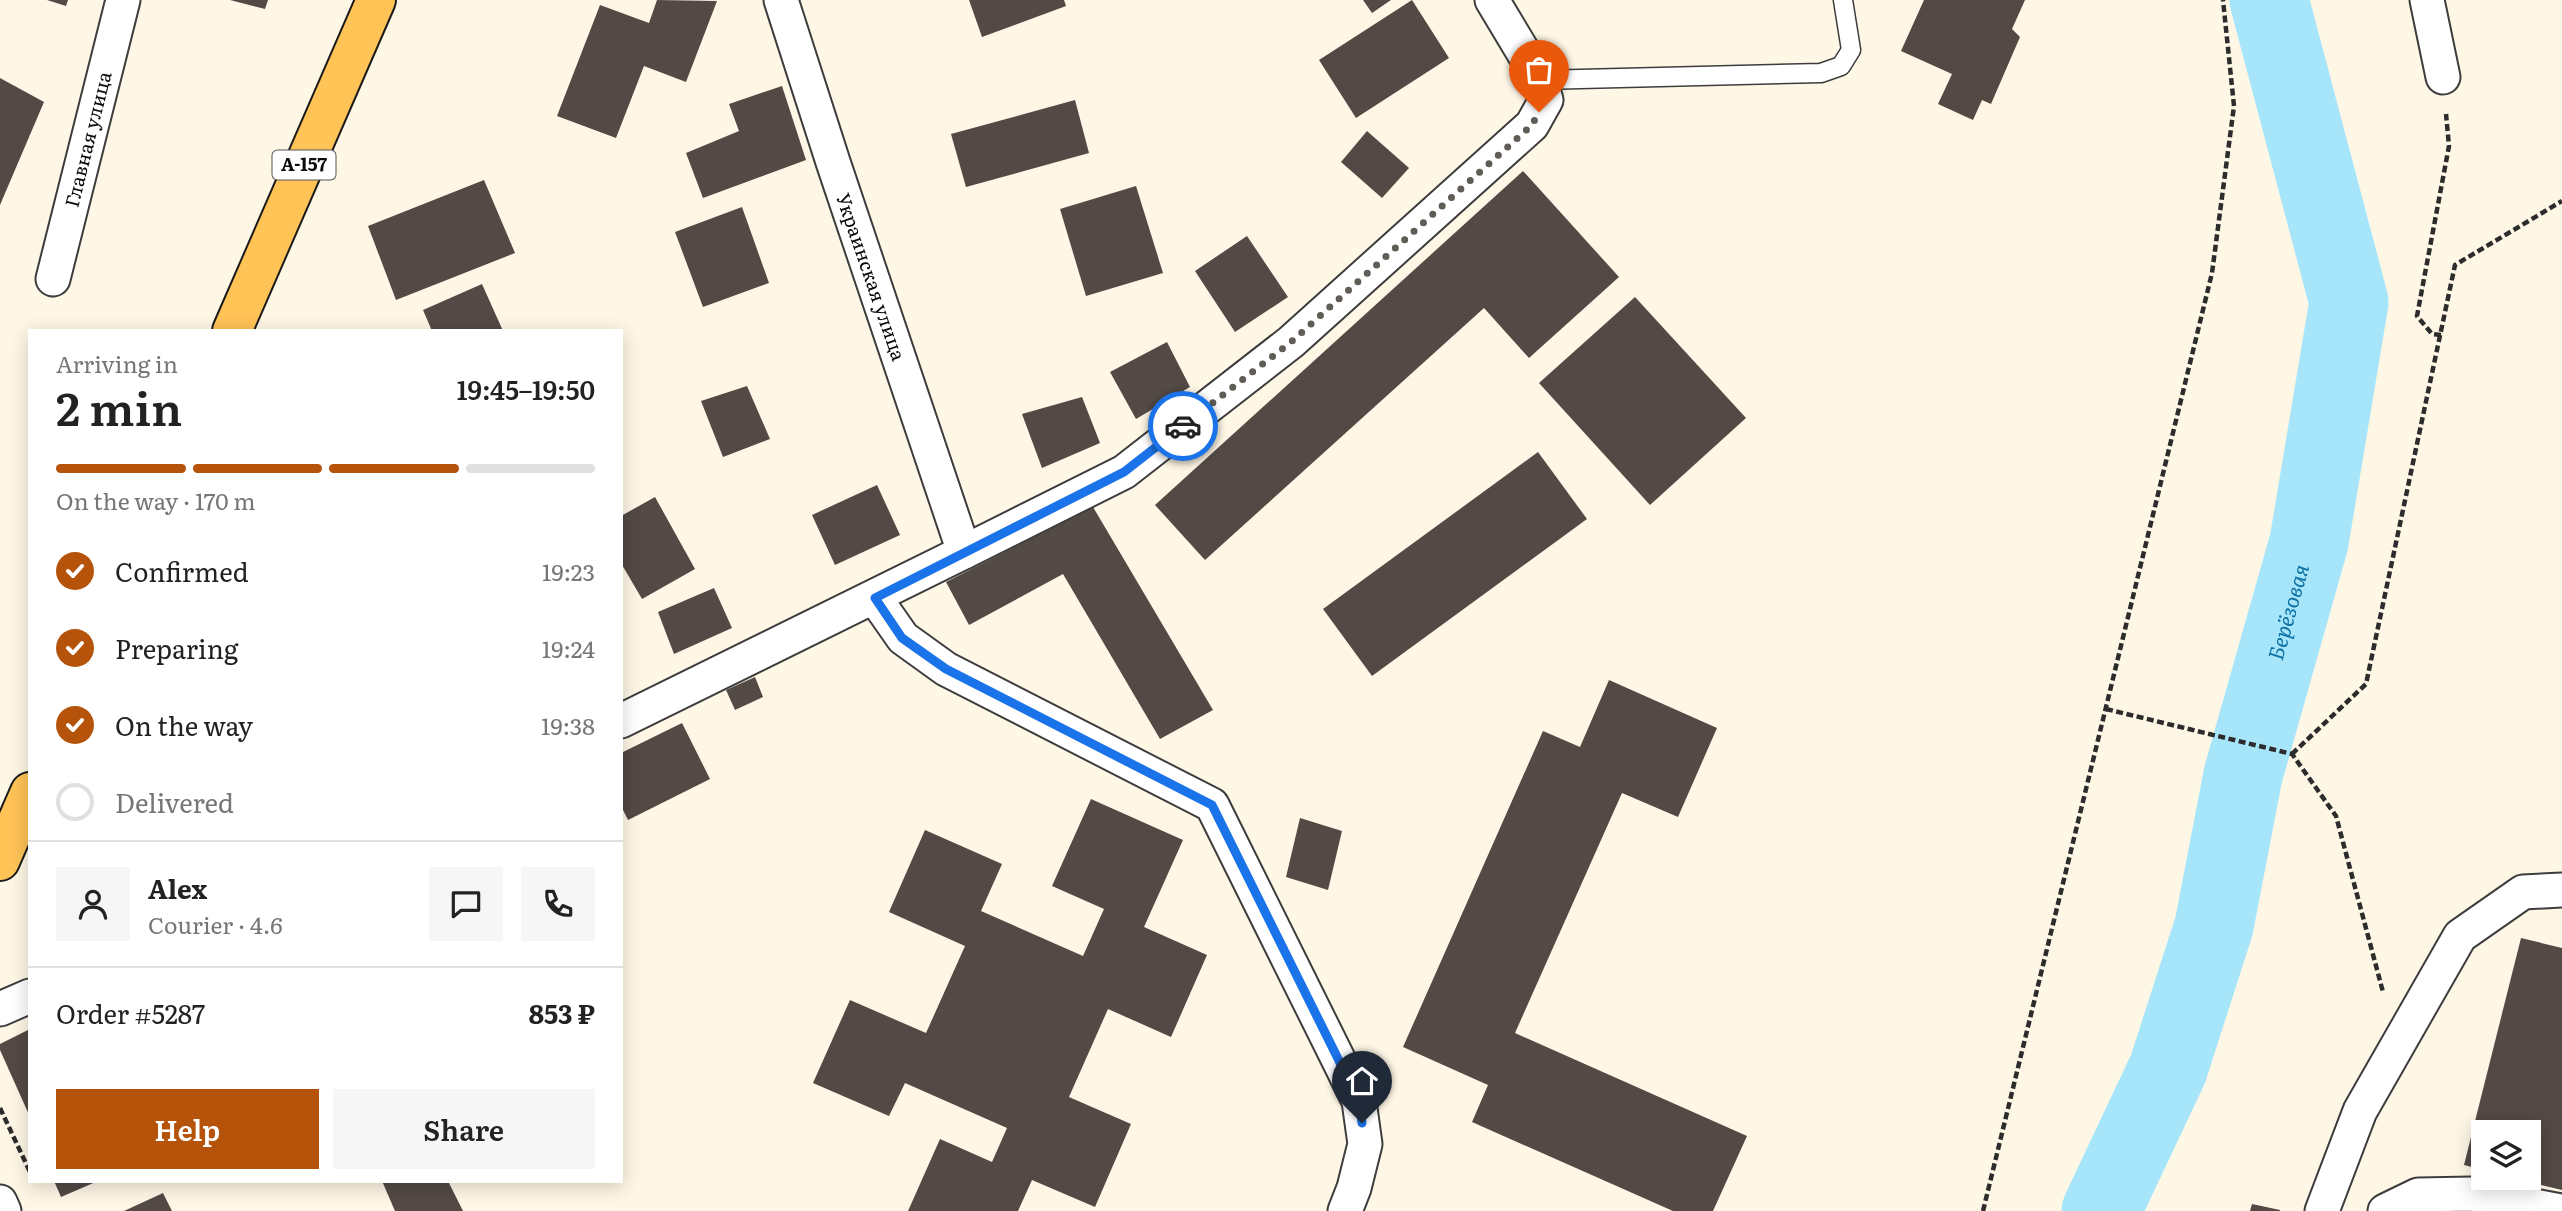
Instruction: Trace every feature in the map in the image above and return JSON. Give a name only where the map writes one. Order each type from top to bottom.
[{"type":"main road","name":"А-157","points":[[233,329],[376,0]]},
{"type":"main road","points":[[0,861],[28,797]]},
{"type":"street","name":"Главная улица","points":[[53,279],[123,0]]},
{"type":"street","name":"Украинская улица","points":[[781,0],[964,552]]},
{"type":"street","points":[[623,720],[875,598],[1124,472],[1291,342],[1532,125],[1543,90],[1492,0]]},
{"type":"street","points":[[2427,0],[2443,78]]},
{"type":"street","points":[[875,598],[902,638],[946,669],[1212,805],[1359,1101],[1365,1144],[1345,1211]]},
{"type":"street","points":[[2322,1211],[2360,1111],[2460,936],[2523,892],[2562,890]]},
{"type":"street","points":[[0,1009],[28,997]]},
{"type":"street","points":[[2385,1211],[2418,1195],[2472,1194],[2561,1211]]},
{"type":"street","points":[[0,1202],[4,1211]]},
{"type":"lane","points":[[1543,90],[1821,74],[1841,66],[1851,50],[1843,0]]},
{"type":"path","points":[[1983,1211],[2212,273],[2234,106],[2223,0]]},
{"type":"path","points":[[2441,335],[2432,334],[2417,316],[2449,146],[2443,78]]},
{"type":"path","points":[[2292,754],[2366,684],[2455,265],[2562,201]]},
{"type":"path","points":[[2107,709],[2292,754],[2336,816],[2397,1047]]},
{"type":"path","points":[[0,1108],[28,1168]]},
{"type":"building","points":[[47,0],[68,0],[66,6]]},
{"type":"building","points":[[230,0],[268,0],[265,9]]},
{"type":"building","points":[[657,0],[717,1],[686,82],[644,66],[616,138],[557,116],[600,5],[649,23]]},
{"type":"building","points":[[969,0],[1064,0],[1066,6],[982,37]]},
{"type":"building","points":[[1363,0],[1391,0],[1372,13]]},
{"type":"building","points":[[1412,0],[1449,58],[1356,118],[1319,60]]},
{"type":"building","points":[[1924,0],[2025,0],[2012,29],[2020,37],[1991,104],[1982,100],[1973,120],[1938,104],[1952,74],[1901,51]]},
{"type":"building","points":[[0,78],[44,102],[0,205]]},
{"type":"building","points":[[782,86],[806,160],[703,198],[686,153],[739,131],[729,104]]},
{"type":"building","points":[[1075,100],[1089,153],[966,187],[951,134]]},
{"type":"building","points":[[1367,131],[1409,168],[1382,198],[1341,162]]},
{"type":"building","points":[[1523,171],[1619,277],[1529,358],[1484,308],[1205,560],[1155,505]]},
{"type":"building","points":[[484,180],[515,253],[396,300],[368,226]]},
{"type":"building","points":[[1136,186],[1163,273],[1086,296],[1060,209]]},
{"type":"building","points":[[742,207],[769,283],[703,307],[675,232]]},
{"type":"building","points":[[1247,236],[1288,297],[1235,332],[1195,271]]},
{"type":"building","points":[[482,284],[502,329],[431,329],[423,310]]},
{"type":"building","points":[[1635,297],[1746,418],[1650,505],[1539,383]]},
{"type":"building","points":[[1167,342],[1190,387],[1136,419],[1110,372]]},
{"type":"building","points":[[747,386],[770,439],[723,457],[701,401]]},
{"type":"building","points":[[1082,397],[1100,443],[1042,468],[1022,414]]},
{"type":"building","points":[[1538,452],[1587,519],[1372,676],[1323,609]]},
{"type":"building","points":[[877,485],[900,535],[835,565],[812,515]]},
{"type":"building","points":[[655,497],[695,569],[642,599],[623,566],[623,515]]},
{"type":"building","points":[[1093,507],[1213,710],[1160,739],[1063,574],[969,625],[946,582]]},
{"type":"building","points":[[714,588],[732,628],[674,654],[658,612]]},
{"type":"building","points":[[755,677],[763,697],[735,710],[726,690]]},
{"type":"building","points":[[1609,680],[1717,728],[1678,817],[1622,793],[1515,1033],[1747,1136],[1713,1211],[1673,1211],[1472,1122],[1488,1085],[1403,1047],[1543,731],[1580,747]]},
{"type":"building","points":[[682,723],[710,779],[628,820],[623,810],[623,752]]},
{"type":"building","points":[[1091,799],[1183,840],[1144,927],[1207,955],[1171,1037],[1108,1009],[1069,1097],[1131,1124],[1095,1207],[1032,1180],[1018,1211],[908,1211],[940,1139],[992,1162],[1007,1128],[905,1083],[889,1116],[813,1083],[850,1000],[926,1033],[965,946],[889,912],[925,830],[1002,864],[981,911],[1083,956],[1104,909],[1052,886]]},
{"type":"building","points":[[1300,818],[1342,831],[1328,890],[1286,877]]},
{"type":"building","points":[[2521,938],[2562,948],[2562,1190],[2541,1185],[2541,1120],[2475,1120]]},
{"type":"building","points":[[28,1030],[28,1113],[0,1050],[0,1044]]},
{"type":"building","points":[[2471,1137],[2471,1167],[2464,1165]]},
{"type":"building","points":[[55,1183],[93,1183],[61,1197]]},
{"type":"building","points":[[383,1183],[449,1183],[463,1211],[395,1211]]},
{"type":"building","points":[[163,1193],[172,1211],[124,1211]]},
{"type":"building","points":[[2252,1204],[2280,1210],[2280,1211],[2250,1211]]},
{"type":"waterway","name":"Берёзовая","points":[[2101,1211],[2168,1069],[2214,926],[2243,775],[2309,542],[2349,302],[2269,0]]},
{"type":"way so far","points":[[1183,426],[1291,342],[1532,125],[1539,112]]},
{"type":"route","points":[[1183,426],[1124,472],[875,598],[902,638],[946,669],[1212,805],[1359,1101],[1362,1123]]}]
